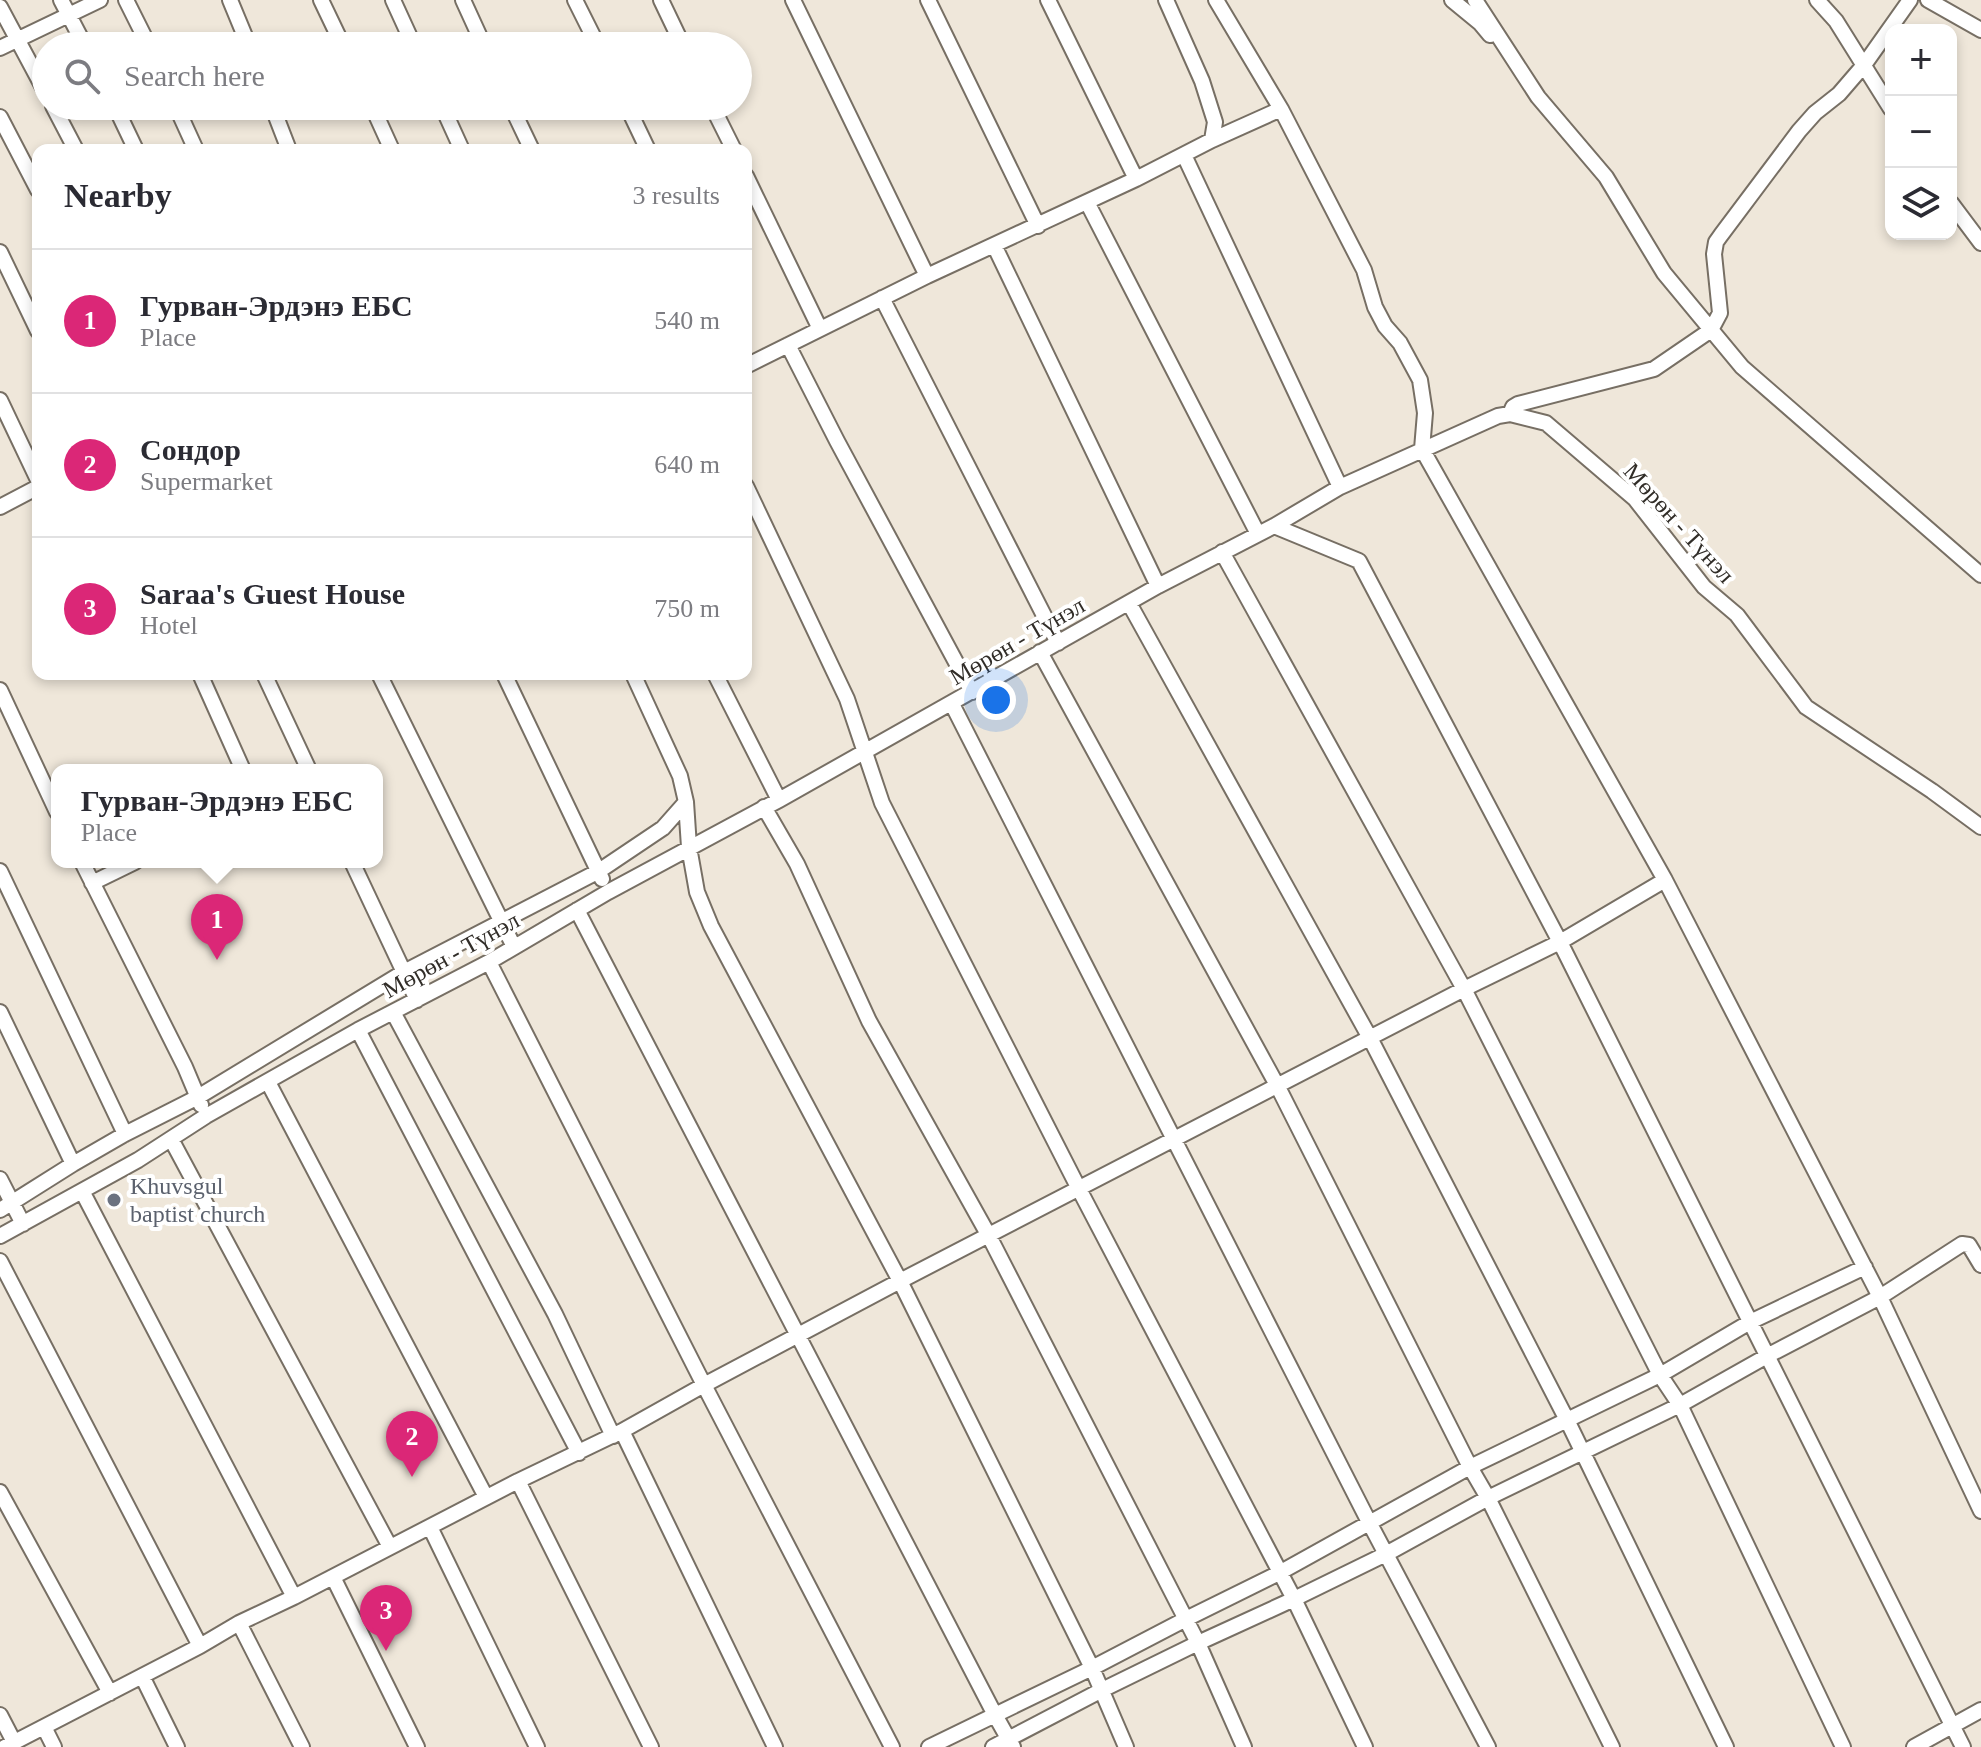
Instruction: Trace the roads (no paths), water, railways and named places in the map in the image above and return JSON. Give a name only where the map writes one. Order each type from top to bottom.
[{"type":"street","points":[[61,0],[78,32]]},
{"type":"street","points":[[33,32],[100,0]]},
{"type":"street","points":[[126,0],[142,32]]},
{"type":"street","points":[[230,0],[243,32]]},
{"type":"street","points":[[321,0],[336,32]]},
{"type":"street","points":[[393,0],[408,32]]},
{"type":"street","points":[[463,0],[478,32]]},
{"type":"street","points":[[575,0],[591,32]]},
{"type":"street","points":[[661,0],[676,32]]},
{"type":"street","points":[[793,0],[927,276]]},
{"type":"street","points":[[928,0],[1038,226]]},
{"type":"street","points":[[1048,0],[1136,179]]},
{"type":"street","points":[[1166,0],[1202,81],[1215,122],[1212,140]]},
{"type":"street","points":[[1216,0],[1281,109],[1364,270],[1375,307],[1420,380],[1425,413],[1422,449],[1665,880],[1865,1267],[1981,1511]]},
{"type":"street","points":[[1452,0],[1480,23],[1526,78]]},
{"type":"street","points":[[1475,0],[1538,97],[1606,177],[1664,273],[1742,367],[1981,575]]},
{"type":"street","points":[[1817,0],[1836,21],[1885,98]]},
{"type":"street","points":[[1510,414],[1518,404],[1654,369],[1711,330],[1720,313],[1714,254],[1716,242],[1799,131],[1839,94],[1864,65],[1910,0]]},
{"type":"street","points":[[1928,0],[1981,30]]},
{"type":"street","points":[[0,7],[32,67]]},
{"type":"street","points":[[0,48],[32,32]]},
{"type":"street","points":[[752,358],[788,345],[1281,109]]},
{"type":"street","points":[[0,117],[32,178]]},
{"type":"street","points":[[60,120],[73,144]]},
{"type":"street","points":[[122,120],[133,144]]},
{"type":"street","points":[[182,120],[193,144]]},
{"type":"street","points":[[277,120],[287,144]]},
{"type":"street","points":[[378,120],[389,144]]},
{"type":"street","points":[[448,120],[459,144]]},
{"type":"street","points":[[518,120],[529,144]]},
{"type":"street","points":[[634,120],[645,144]]},
{"type":"street","points":[[719,120],[731,144]]},
{"type":"street","points":[[1184,155],[1340,487]]},
{"type":"street","points":[[752,188],[820,329]]},
{"type":"street","points":[[1087,202],[1258,534]]},
{"type":"street","points":[[1957,211],[1981,243]]},
{"type":"street","points":[[994,245],[1158,586]]},
{"type":"street","points":[[0,252],[32,319]]},
{"type":"street","points":[[882,298],[1058,643]]},
{"type":"street","points":[[788,345],[972,692]]},
{"type":"street","points":[[0,400],[32,467]]},
{"type":"street","name":"Мөрөн - Түнэл","points":[[0,1236],[358,1030],[489,962],[608,892],[952,704],[1158,586],[1274,526],[1340,487],[1498,416],[1510,414],[1546,423],[1635,499],[1704,587],[1737,615],[1806,707],[1981,827]]},
{"type":"street","points":[[0,507],[32,490]]},
{"type":"street","points":[[752,499],[847,699],[882,803],[1079,1189],[1294,1599],[1365,1747]]},
{"type":"street","points":[[1274,526],[1359,561],[1560,942],[1963,1747]]},
{"type":"street","points":[[1222,552],[1464,989],[1660,1375],[1680,1405],[1843,1747]]},
{"type":"street","points":[[1129,603],[1370,1038],[1567,1420],[1726,1747]]},
{"type":"street","points":[[1040,652],[1278,1087],[1612,1747]]},
{"type":"street","points":[[203,680],[240,764]]},
{"type":"street","points":[[267,680],[306,764]]},
{"type":"street","points":[[382,680],[514,947]]},
{"type":"street","points":[[507,680],[608,892]]},
{"type":"street","points":[[636,680],[680,776],[697,892],[716,938],[900,1281],[1092,1668],[1126,1747]]},
{"type":"street","points":[[718,680],[779,800]]},
{"type":"street","points":[[0,690],[51,799]]},
{"type":"street","points":[[952,704],[1369,1522],[1488,1747]]},
{"type":"street","points":[[6,1207],[73,1164],[198,1097],[404,972],[599,871],[663,828],[686,802]]},
{"type":"street","points":[[764,807],[797,864],[869,1021],[989,1236],[1186,1619],[1244,1747]]},
{"type":"street","points":[[85,868],[206,1116]]},
{"type":"street","points":[[92,883],[123,868]]},
{"type":"street","points":[[355,868],[417,1000]]},
{"type":"street","points":[[0,871],[125,1134]]},
{"type":"street","points":[[0,1715],[10,1745],[239,1623],[617,1434],[900,1281],[1560,942],[1665,880]]},
{"type":"street","points":[[577,910],[1012,1743]]},
{"type":"street","points":[[489,962],[892,1747]]},
{"type":"street","points":[[0,1012],[73,1164]]},
{"type":"street","points":[[393,1012],[555,1314],[775,1747]]},
{"type":"street","points":[[358,1030],[579,1453]]},
{"type":"street","points":[[268,1082],[486,1497]]},
{"type":"street","points":[[171,1139],[390,1547]]},
{"type":"street","points":[[0,1179],[6,1207],[23,1224]]},
{"type":"street","points":[[82,1191],[294,1597]]},
{"type":"street","points":[[993,1747],[1012,1743],[1102,1690],[1386,1554],[1488,1498],[1680,1405],[1880,1297],[1962,1244],[1969,1245],[1979,1257]]},
{"type":"street","points":[[0,1261],[200,1646]]},
{"type":"street","points":[[929,1747],[1279,1573],[1470,1467],[1660,1375],[1750,1322],[1865,1267]]},
{"type":"street","points":[[518,1481],[651,1747]]},
{"type":"street","points":[[0,1492],[110,1693]]},
{"type":"street","points":[[430,1527],[537,1747]]},
{"type":"street","points":[[333,1577],[417,1747]]},
{"type":"street","points":[[239,1623],[302,1747]]},
{"type":"street","points":[[142,1676],[177,1747]]},
{"type":"street","points":[[1914,1747],[1981,1710]]},
{"type":"street","points":[[44,1727],[54,1747]]},
{"type":"place","name":"Гурван-Эрдэнэ ЕБС","points":[[217,960]]},
{"type":"place","name":"Khuvsgul baptist church","points":[[114,1200]]},
{"type":"place","name":"Сондор","points":[[412,1477]]},
{"type":"place","name":"Saraa's Guest House","points":[[386,1651]]}]
